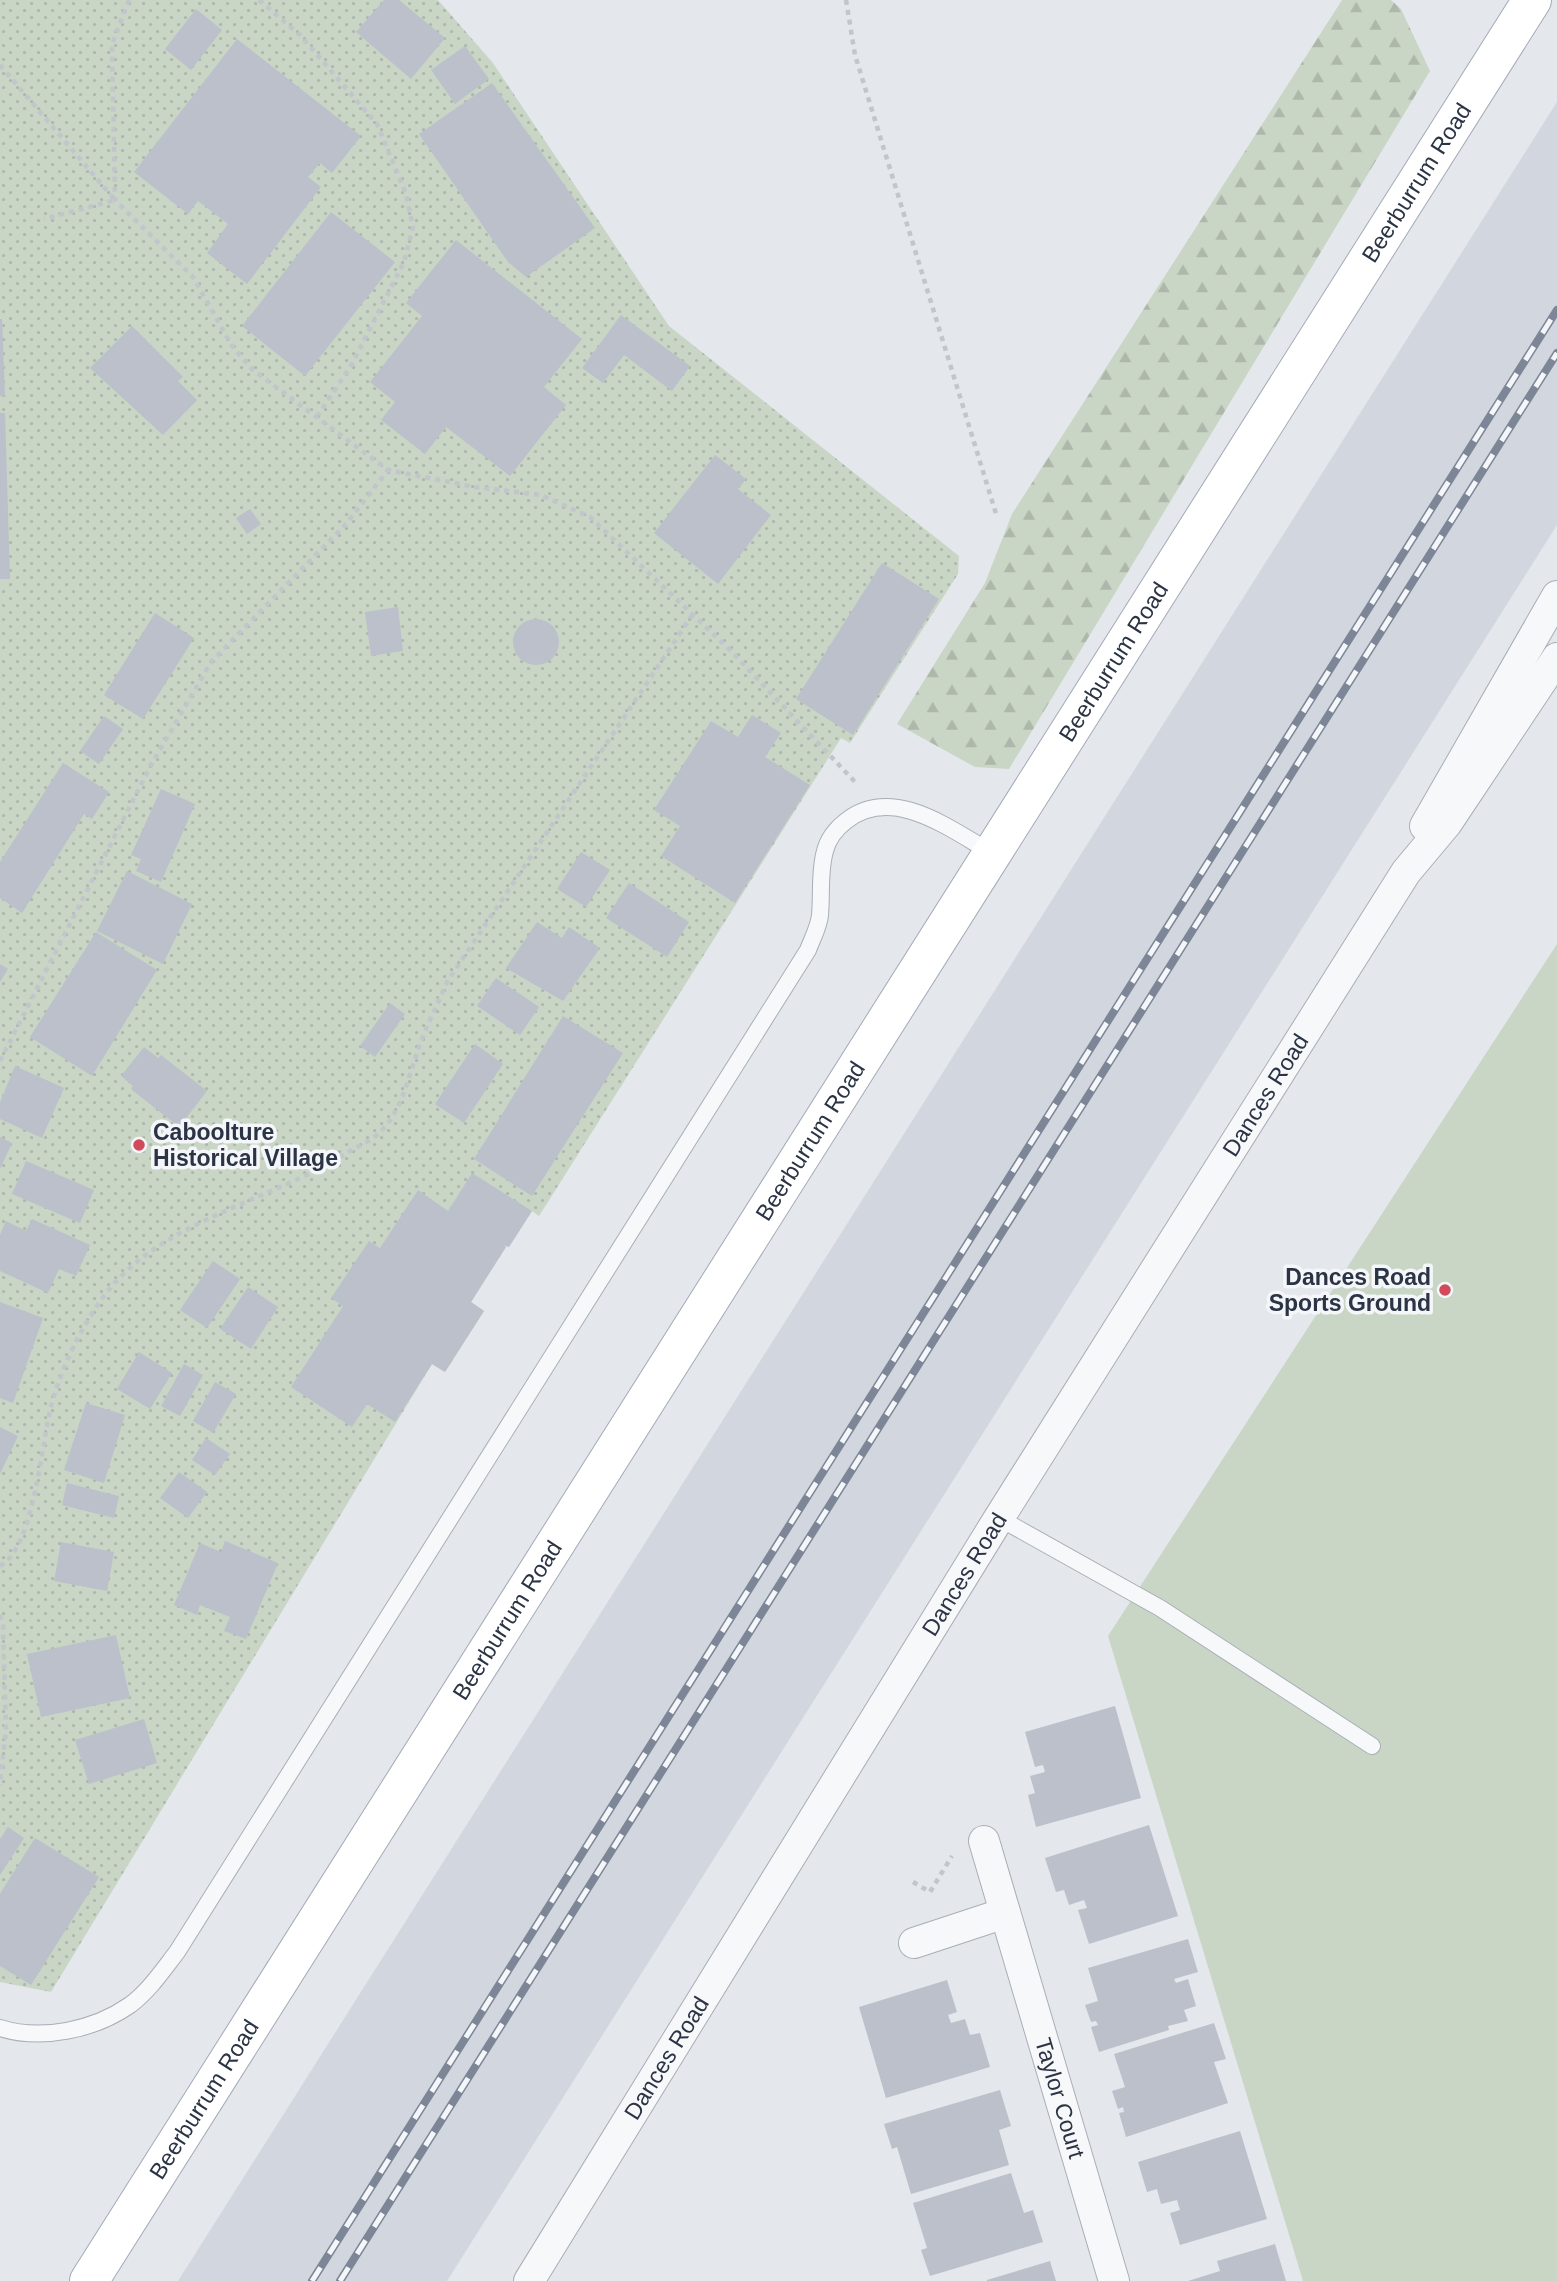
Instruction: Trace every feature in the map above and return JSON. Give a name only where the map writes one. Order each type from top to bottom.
[{"type":"main road","name":"Beerburrum Road","points":[[89,2281],[1532,0]]},
{"type":"street","name":"Dances Road","points":[[1406,872],[1432,811],[1557,596]]},
{"type":"street","name":"Dances Road","points":[[529,2281],[999,1518],[1406,872],[1447,823],[1557,658]]},
{"type":"street","name":"Taylor Court","points":[[986,1849],[1114,2281]]},
{"type":"street","points":[[914,1942],[1005,1913]]},
{"type":"lane","points":[[0,2028],[32,2034],[62,2032],[95,2023],[130,2005],[154,1982],[177,1952],[808,950],[820,918],[820,886],[825,850],[837,828],[855,814],[876,805],[905,808],[994,853]]},
{"type":"lane","points":[[999,1518],[1160,1608],[1372,1746]]},
{"type":"path","points":[[116,200],[112,44],[129,0]]},
{"type":"path","points":[[260,0],[300,36],[377,124],[405,194],[413,227],[404,262],[352,364],[318,415]]},
{"type":"path","points":[[846,0],[855,55],[997,517]]},
{"type":"path","points":[[0,65],[116,200],[193,277],[232,346],[253,370],[318,415],[388,470],[475,487],[541,495],[590,517],[693,614],[876,805]]},
{"type":"path","points":[[44,219],[116,200]]},
{"type":"path","points":[[0,1062],[150,765],[211,662],[347,523],[388,470]]},
{"type":"path","points":[[0,1566],[9,1561],[23,1536],[52,1404],[72,1347],[100,1300],[135,1265],[198,1223],[328,1165],[380,1132],[400,1103],[418,1048],[447,982],[693,614]]},
{"type":"path","points":[[0,1615],[3,1626],[6,1730],[0,1785]]},
{"type":"path","points":[[912,1882],[930,1892],[953,1855],[972,1864],[986,1849]]},
{"type":"shaded area","points":[[1557,102],[1557,525],[447,2281],[178,2281]]},
{"type":"green space","name":"Caboolture Historical Village","points":[[0,0],[438,0],[493,63],[669,326],[959,556],[958,574],[850,743],[841,738],[539,1216],[532,1211],[509,1247],[503,1245],[506,1247],[471,1302],[484,1311],[445,1372],[432,1364],[51,1992],[0,1982]]},
{"type":"green space","points":[[1342,0],[1391,0],[1401,9],[1430,71],[1009,769],[975,767],[897,724],[985,583],[1012,514]]},
{"type":"green space","name":"Dances Road Sports Ground","points":[[1557,944],[1557,2281],[1303,2281],[1108,1636]]},
{"type":"building","points":[[384,0],[399,0],[445,38],[411,79],[356,32]]},
{"type":"building","points":[[196,9],[222,30],[191,70],[165,49]]},
{"type":"building","points":[[237,39],[361,136],[332,173],[320,163],[308,177],[321,187],[247,284],[207,253],[228,224],[198,201],[188,214],[134,172]]},
{"type":"building","points":[[465,46],[489,79],[455,104],[431,70]]},
{"type":"building","points":[[492,83],[595,228],[526,277],[508,262],[419,134]]},
{"type":"building","points":[[331,212],[395,262],[305,376],[242,326]]},
{"type":"building","points":[[456,240],[582,339],[544,387],[566,405],[510,476],[446,427],[425,454],[381,420],[395,402],[370,382],[422,316],[406,303]]},
{"type":"building","points":[[621,315],[690,366],[672,391],[624,355],[603,383],[582,368]]},
{"type":"building","points":[[2,319],[5,396],[0,396]]},
{"type":"building","points":[[132,326],[183,377],[178,381],[197,400],[163,435],[90,368]]},
{"type":"building","points":[[0,413],[5,413],[10,579],[0,579]]},
{"type":"building","points":[[715,455],[746,479],[738,489],[771,515],[718,584],[654,533]]},
{"type":"building","points":[[250,509],[261,524],[247,534],[236,518]]},
{"type":"building","points":[[882,563],[939,599],[853,735],[796,699]]},
{"type":"building","points":[[398,607],[403,651],[371,656],[365,612]]},
{"type":"building","points":[[155,613],[194,638],[143,719],[104,695]]},
{"type":"building","points":[[536,619],[552,626],[559,642],[552,658],[536,665],[520,658],[513,642],[520,626]]},
{"type":"building","points":[[752,715],[781,733],[765,757],[810,785],[735,903],[661,856],[680,826],[654,810],[711,721],[738,737]]},
{"type":"building","points":[[104,716],[123,729],[99,764],[80,751]]},
{"type":"building","points":[[63,763],[109,792],[92,819],[84,814],[22,913],[0,898],[0,862]]},
{"type":"building","points":[[161,789],[195,804],[161,882],[136,871],[141,859],[131,855]]},
{"type":"building","points":[[581,852],[610,870],[586,907],[557,889]]},
{"type":"building","points":[[127,871],[192,904],[163,964],[97,931]]},
{"type":"building","points":[[629,883],[689,922],[667,957],[606,918]]},
{"type":"building","points":[[537,922],[562,938],[569,927],[600,948],[563,1001],[506,968]]},
{"type":"building","points":[[96,932],[157,970],[92,1076],[30,1037]]},
{"type":"building","points":[[0,964],[8,969],[0,982]]},
{"type":"building","points":[[496,978],[539,1007],[520,1035],[477,1006]]},
{"type":"building","points":[[390,1003],[405,1014],[375,1057],[360,1046]]},
{"type":"building","points":[[563,1016],[623,1053],[532,1196],[474,1159]]},
{"type":"building","points":[[475,1044],[503,1064],[464,1123],[435,1104]]},
{"type":"building","points":[[144,1047],[158,1058],[161,1055],[207,1091],[179,1127],[131,1089],[133,1086],[121,1076]]},
{"type":"building","points":[[15,1066],[64,1088],[42,1138],[0,1119],[0,1102]]},
{"type":"building","points":[[0,1137],[12,1143],[0,1169]]},
{"type":"building","points":[[26,1161],[94,1190],[80,1223],[12,1194]]},
{"type":"building","points":[[472,1173],[532,1211],[509,1247],[503,1245],[506,1247],[471,1302],[484,1311],[445,1372],[432,1364],[395,1422],[367,1404],[352,1427],[291,1387],[343,1306],[331,1298],[369,1241],[380,1248],[418,1190],[448,1211]]},
{"type":"building","points":[[32,1219],[90,1245],[76,1276],[59,1269],[48,1293],[0,1271],[0,1235],[6,1221],[26,1231]]},
{"type":"building","points":[[213,1261],[240,1279],[207,1328],[180,1310]]},
{"type":"building","points":[[248,1287],[278,1307],[251,1349],[220,1329]]},
{"type":"building","points":[[0,1302],[43,1318],[13,1403],[0,1398]]},
{"type":"building","points":[[139,1352],[172,1373],[150,1409],[117,1389]]},
{"type":"building","points":[[184,1364],[203,1375],[180,1416],[161,1406]]},
{"type":"building","points":[[215,1382],[236,1394],[213,1433],[193,1421]]},
{"type":"building","points":[[86,1403],[125,1415],[104,1483],[64,1470]]},
{"type":"building","points":[[0,1427],[18,1436],[0,1474]]},
{"type":"building","points":[[206,1438],[230,1454],[215,1475],[192,1460]]},
{"type":"building","points":[[179,1472],[207,1492],[188,1518],[160,1498]]},
{"type":"building","points":[[67,1483],[119,1496],[114,1518],[62,1505]]},
{"type":"building","points":[[225,1541],[278,1563],[246,1639],[224,1631],[230,1617],[200,1605],[197,1615],[174,1605],[200,1543],[221,1552]]},
{"type":"building","points":[[61,1542],[114,1552],[107,1591],[54,1581]]},
{"type":"building","points":[[116,1635],[130,1698],[41,1717],[27,1654]]},
{"type":"building","points":[[1115,1706],[1141,1798],[1036,1827],[1028,1795],[1035,1793],[1030,1776],[1045,1772],[1043,1765],[1035,1767],[1025,1732]]},
{"type":"building","points":[[144,1719],[157,1763],[89,1784],[75,1740]]},
{"type":"building","points":[[1149,1825],[1178,1916],[1089,1944],[1078,1910],[1087,1908],[1084,1900],[1069,1905],[1064,1890],[1056,1892],[1045,1858]]},
{"type":"building","points":[[8,1827],[24,1838],[0,1875],[0,1839]]},
{"type":"building","points":[[35,1838],[99,1877],[31,1985],[0,1966],[0,1894]]},
{"type":"building","points":[[1188,1939],[1198,1972],[1174,1979],[1176,1983],[1188,1979],[1196,2006],[1184,2010],[1188,2021],[1168,2026],[1169,2030],[1099,2052],[1091,2027],[1098,2025],[1096,2021],[1091,2022],[1085,2005],[1098,2001],[1088,1968]]},
{"type":"building","points":[[947,1980],[957,2012],[948,2015],[951,2023],[965,2019],[970,2035],[980,2033],[990,2067],[886,2098],[859,2007]]},
{"type":"building","points":[[1214,2023],[1226,2059],[1214,2062],[1228,2103],[1126,2137],[1119,2113],[1124,2112],[1123,2107],[1118,2109],[1112,2091],[1125,2087],[1114,2054]]},
{"type":"building","points":[[1000,2090],[1011,2126],[999,2130],[1009,2165],[911,2194],[897,2147],[892,2149],[884,2124]]},
{"type":"building","points":[[1240,2131],[1267,2219],[1180,2245],[1170,2213],[1180,2210],[1177,2200],[1161,2204],[1157,2189],[1147,2192],[1138,2162]]},
{"type":"building","points":[[1011,2173],[1024,2213],[1033,2210],[1043,2242],[930,2276],[921,2250],[927,2248],[913,2203]]},
{"type":"building","points":[[1275,2244],[1286,2281],[1188,2281],[1220,2271],[1217,2261]]},
{"type":"building","points":[[1050,2261],[1056,2281],[987,2281],[987,2280]]},
{"type":"railway","points":[[312,2281],[1557,310]]},
{"type":"railway","points":[[340,2281],[1557,353]]},
{"type":"place","name":"Caboolture Historical Village","points":[[139,1145]]},
{"type":"place","name":"Dances Road Sports Ground","points":[[1445,1290]]}]
